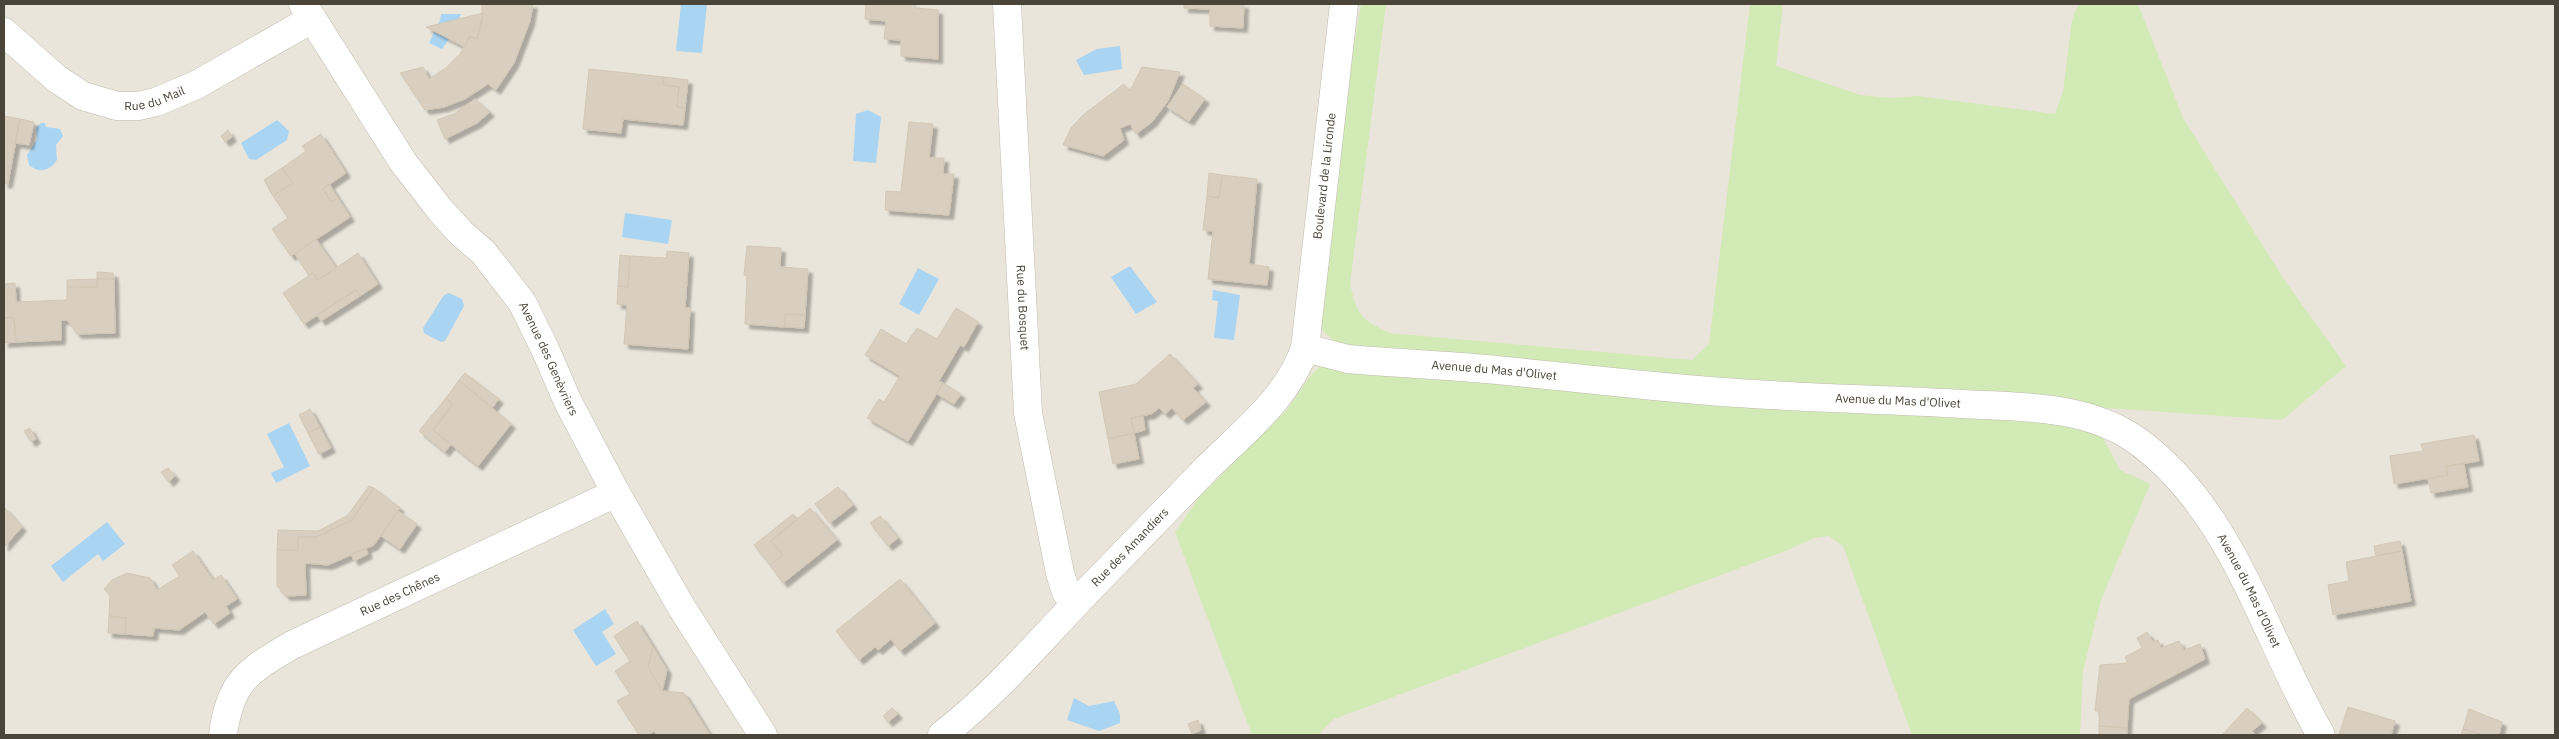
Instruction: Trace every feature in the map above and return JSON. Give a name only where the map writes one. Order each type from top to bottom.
[{"type":"street","name":"Rue du Bosquet","points":[[1007,4],[1028,413],[1060,573],[1066,592],[1074,604]]},
{"type":"street","name":"Boulevard de la Lironde","points":[[1305,348],[1344,4]]},
{"type":"street","name":"Rue du Mail","points":[[4,32],[56,79],[83,96],[117,106],[138,106],[156,102],[196,85],[308,11]]},
{"type":"street","name":"Avenue des Genèvriers","points":[[308,11],[409,169],[441,211],[461,233],[483,252],[522,302],[568,402],[616,493],[682,608],[763,735]]},
{"type":"street","name":"Rue des Amandiers","points":[[942,735],[993,690],[1074,604],[1256,421],[1287,384],[1305,348]]},
{"type":"street","name":"Avenue du Mas d'Olivet","points":[[1305,348],[1348,358],[1712,391],[1902,400],[2066,411],[2105,423],[2135,439],[2166,467],[2189,491],[2209,519],[2246,580],[2320,735]]},
{"type":"street","name":"Rue des Chênes","points":[[223,735],[234,692],[251,670],[292,645],[616,493]]},
{"type":"shaded area","points":[[4,4],[2555,4],[2555,735],[4,735]]},
{"type":"green space","points":[[1361,4],[1386,4],[1350,284],[1358,310],[1366,320],[1389,333],[1692,360],[1709,344],[1750,4],[1783,4],[1776,66],[1860,95],[1891,98],[1918,96],[2055,114],[2063,92],[2072,20],[2078,4],[2138,4],[2183,118],[2283,278],[2346,366],[2282,420],[2105,408],[2102,415],[1339,346],[1319,327],[1351,64]]},
{"type":"green space","points":[[1327,365],[2065,420],[2102,436],[2120,470],[2150,484],[2101,600],[2083,671],[2080,735],[1912,735],[1843,546],[1829,536],[1814,538],[1788,550],[1334,719],[1318,735],[1252,735],[1175,532],[1200,496],[1286,411],[1312,374],[1319,367]]},
{"type":"water","points":[[681,4],[707,4],[702,53],[676,51]]},
{"type":"water","points":[[441,14],[461,14],[452,35],[442,49],[429,43]]},
{"type":"water","points":[[1120,46],[1122,69],[1084,75],[1076,60],[1097,49]]},
{"type":"water","points":[[868,110],[881,117],[876,163],[853,161],[856,114]]},
{"type":"water","points":[[277,120],[289,131],[287,140],[256,160],[249,159],[241,143]]},
{"type":"water","points":[[41,123],[45,123],[46,127],[60,129],[63,136],[56,145],[57,160],[48,169],[37,170],[29,165],[27,155],[37,139],[36,127]]},
{"type":"water","points":[[625,213],[672,220],[668,244],[622,237]]},
{"type":"water","points":[[1130,266],[1157,302],[1136,314],[1111,277]]},
{"type":"water","points":[[918,268],[939,279],[919,315],[899,304]]},
{"type":"water","points":[[1213,290],[1240,295],[1234,340],[1214,338],[1218,301],[1212,300]]},
{"type":"water","points":[[449,293],[462,299],[464,306],[445,341],[441,342],[424,333],[423,328],[444,295]]},
{"type":"water","points":[[289,423],[310,466],[276,483],[271,473],[284,467],[267,434]]},
{"type":"water","points":[[107,522],[125,544],[103,561],[98,554],[63,582],[51,566]]},
{"type":"water","points":[[605,609],[614,624],[602,632],[616,654],[596,666],[573,630]]},
{"type":"water","points":[[1074,698],[1089,706],[1114,701],[1120,714],[1120,723],[1099,731],[1067,720]]},
{"type":"building","points":[[482,4],[533,4],[530,21],[514,63],[496,90],[488,84],[465,99],[444,107],[425,110],[400,73],[423,67],[429,79],[447,67],[460,54],[470,36],[477,39],[482,23]]},
{"type":"building","points":[[866,4],[915,4],[915,8],[938,10],[938,59],[901,56],[901,40],[884,39],[886,21],[865,19]]},
{"type":"building","points":[[1184,4],[1244,4],[1243,28],[1210,26],[1210,9],[1184,8]]},
{"type":"building","points":[[483,13],[477,39],[470,36],[465,47],[426,27]]},
{"type":"building","points":[[1142,67],[1180,72],[1168,101],[1152,122],[1136,134],[1130,124],[1120,128],[1124,140],[1103,156],[1063,145],[1071,128],[1083,115],[1124,84],[1130,91]]},
{"type":"building","points":[[589,69],[664,77],[663,85],[679,87],[677,107],[685,108],[683,125],[623,119],[621,133],[583,129]]},
{"type":"building","points":[[664,77],[688,80],[685,108],[677,107],[679,87],[663,85]]},
{"type":"building","points":[[1183,84],[1205,99],[1189,121],[1167,107]]},
{"type":"building","points":[[475,99],[490,112],[477,123],[445,139],[437,120],[454,114]]},
{"type":"building","points":[[4,116],[20,119],[8,183],[4,184]]},
{"type":"building","points":[[20,119],[34,122],[29,145],[15,143]]},
{"type":"building","points":[[909,122],[933,124],[929,158],[944,158],[943,174],[954,174],[949,215],[885,210],[886,191],[901,192]]},
{"type":"building","points":[[228,130],[232,137],[225,142],[221,136]]},
{"type":"building","points":[[321,134],[346,173],[323,189],[331,202],[338,198],[350,217],[291,256],[272,229],[288,218],[273,196],[293,183],[282,168],[306,151],[302,146]]},
{"type":"building","points":[[282,168],[293,183],[273,196],[264,180]]},
{"type":"building","points":[[1209,173],[1222,175],[1219,198],[1207,196]]},
{"type":"building","points":[[1222,175],[1257,179],[1249,264],[1269,267],[1267,285],[1208,279],[1213,231],[1203,230],[1207,196],[1219,198]]},
{"type":"building","points":[[329,184],[338,198],[331,202],[323,189]]},
{"type":"building","points":[[316,239],[336,268],[318,280],[313,273],[309,276],[295,254]]},
{"type":"building","points":[[747,246],[781,248],[780,267],[808,269],[805,315],[785,314],[785,327],[745,324],[747,276],[744,275]]},
{"type":"building","points":[[667,251],[689,253],[685,308],[690,308],[688,349],[624,344],[627,305],[617,304],[618,286],[628,287],[630,256],[666,258]]},
{"type":"building","points":[[358,253],[378,284],[360,296],[356,290],[304,324],[283,293],[313,273],[318,280]]},
{"type":"building","points":[[620,255],[630,256],[628,287],[618,286]]},
{"type":"building","points":[[97,272],[113,273],[114,279],[97,279]]},
{"type":"building","points":[[97,279],[114,279],[115,333],[77,334],[67,320],[61,320],[61,340],[16,342],[14,318],[4,318],[4,284],[15,283],[16,302],[67,300],[67,287],[97,287]]},
{"type":"building","points":[[97,279],[97,287],[67,287],[67,280]]},
{"type":"building","points":[[356,290],[360,296],[321,321],[317,315]]},
{"type":"building","points":[[956,308],[978,322],[964,347],[960,345],[939,381],[943,383],[908,441],[867,418],[879,399],[884,402],[900,376],[865,355],[881,329],[906,344],[917,328],[937,339]]},
{"type":"building","points":[[785,314],[805,315],[804,328],[785,327]]},
{"type":"building","points":[[4,318],[14,318],[16,342],[4,343]]},
{"type":"building","points":[[1170,354],[1198,384],[1193,388],[1206,402],[1183,420],[1172,408],[1165,414],[1159,408],[1151,414],[1131,418],[1134,433],[1108,439],[1099,392],[1136,384]]},
{"type":"building","points":[[465,373],[499,399],[492,408],[459,380]]},
{"type":"building","points":[[459,380],[511,424],[478,466],[433,430],[453,404],[446,398]]},
{"type":"building","points":[[943,383],[961,394],[954,404],[937,394]]},
{"type":"building","points":[[446,398],[453,404],[433,430],[451,444],[445,452],[419,431]]},
{"type":"building","points":[[310,409],[320,427],[308,433],[299,415]]},
{"type":"building","points":[[1143,416],[1145,430],[1134,433],[1131,418]]},
{"type":"building","points":[[320,427],[331,448],[319,454],[308,433]]},
{"type":"building","points":[[30,428],[36,439],[31,442],[24,431]]},
{"type":"building","points":[[1134,433],[1139,459],[1113,464],[1108,439]]},
{"type":"building","points":[[2474,435],[2479,461],[2446,466],[2448,475],[2394,484],[2390,456],[2423,451],[2421,444]]},
{"type":"building","points":[[2464,464],[2468,487],[2431,493],[2428,479],[2448,475],[2446,466]]},
{"type":"building","points":[[168,468],[175,476],[169,482],[161,472]]},
{"type":"building","points":[[369,486],[374,488],[352,520],[316,537],[298,537],[298,550],[277,550],[278,530],[318,531],[348,515]]},
{"type":"building","points":[[838,487],[853,505],[830,523],[815,504]]},
{"type":"building","points":[[374,488],[400,508],[374,545],[328,565],[305,563],[306,595],[286,596],[277,586],[277,550],[298,550],[298,537],[316,537],[352,520]]},
{"type":"building","points":[[4,507],[22,527],[4,547]]},
{"type":"building","points":[[810,508],[837,540],[783,583],[770,565],[783,555],[771,541]]},
{"type":"building","points":[[398,511],[417,524],[400,549],[381,536]]},
{"type":"building","points":[[793,514],[798,519],[771,541],[783,555],[770,565],[754,545]]},
{"type":"building","points":[[880,516],[898,538],[888,546],[870,523]]},
{"type":"building","points":[[2400,541],[2402,551],[2376,556],[2374,546]]},
{"type":"building","points":[[366,548],[368,554],[354,561],[351,554]]},
{"type":"building","points":[[193,551],[213,580],[221,575],[237,599],[226,606],[230,613],[214,624],[205,612],[179,630],[154,628],[153,636],[125,634],[126,618],[109,616],[110,595],[104,589],[112,580],[127,573],[150,578],[157,590],[180,576],[172,565]]},
{"type":"building","points":[[2402,551],[2411,601],[2333,615],[2328,585],[2349,581],[2346,562]]},
{"type":"building","points":[[900,579],[935,623],[900,651],[891,639],[878,650],[875,647],[859,660],[836,631]]},
{"type":"building","points":[[109,616],[126,618],[125,634],[108,633]]},
{"type":"building","points":[[637,621],[653,647],[648,667],[662,691],[684,693],[710,735],[657,735],[654,731],[648,735],[639,735],[617,701],[630,694],[615,671],[630,661],[614,636]]},
{"type":"building","points":[[2147,632],[2153,642],[2158,640],[2161,648],[2179,641],[2184,650],[2200,644],[2205,659],[2129,699],[2127,728],[2099,726],[2100,711],[2095,711],[2100,665],[2128,663],[2125,657],[2142,648],[2137,638]]},
{"type":"building","points":[[653,647],[667,670],[662,691],[648,667]]},
{"type":"building","points":[[2348,707],[2395,721],[2391,735],[2339,735]]},
{"type":"building","points":[[892,708],[898,714],[888,722],[883,716]]},
{"type":"building","points":[[2247,708],[2262,723],[2252,731],[2256,735],[2222,735]]},
{"type":"building","points":[[2469,709],[2502,722],[2499,735],[2483,735],[2463,729]]},
{"type":"building","points":[[1198,720],[1201,730],[1192,734],[1188,724]]},
{"type":"building","points":[[2099,726],[2127,728],[2127,735],[2099,735]]},
{"type":"building","points":[[2463,729],[2483,735],[2461,735]]}]
